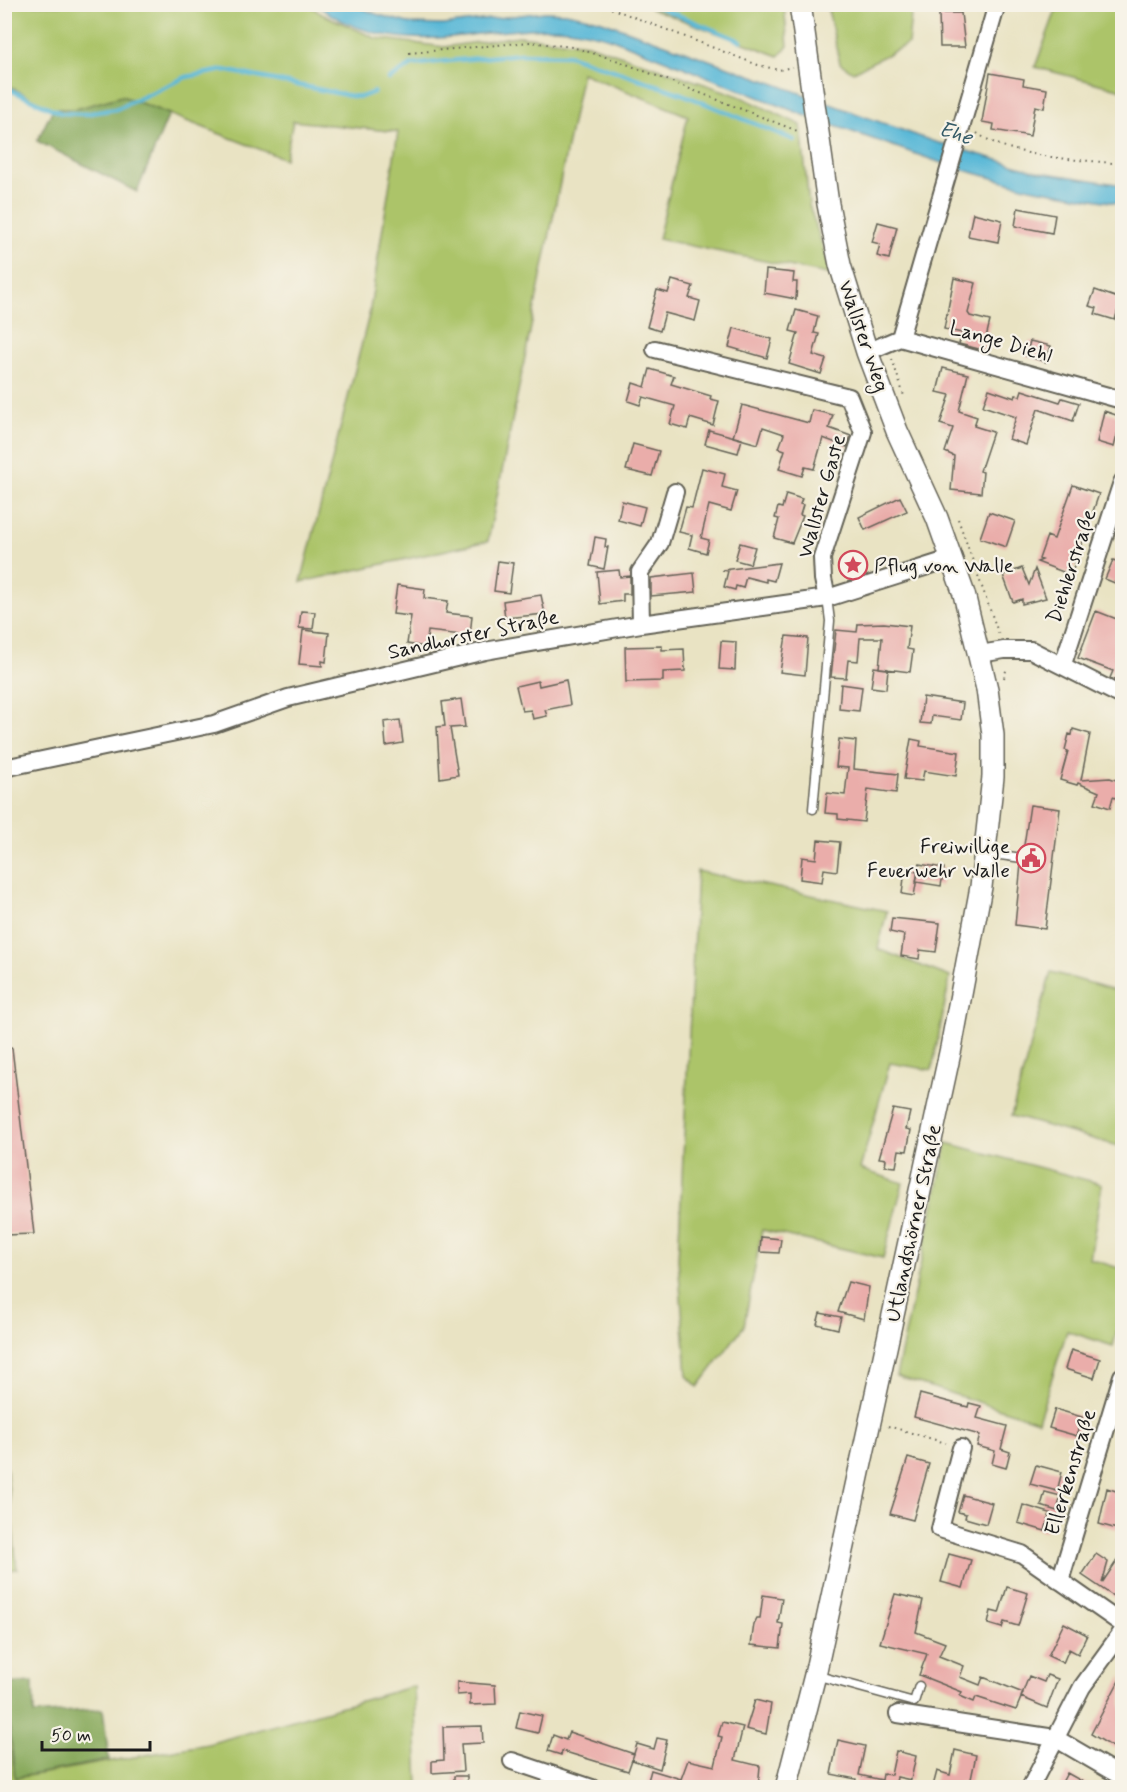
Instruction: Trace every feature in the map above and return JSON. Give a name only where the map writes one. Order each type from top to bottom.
[{"type":"street","name":"Wallster Weg","points":[[800,4],[840,265],[867,352],[897,431],[962,555],[980,654]]},
{"type":"street","points":[[867,352],[900,338],[997,4]]},
{"type":"street","name":"Lange Diehl","points":[[900,338],[1122,400]]},
{"type":"street","name":"Wallster Gaste","points":[[655,349],[849,397],[863,432],[822,558],[822,579],[827,598]]},
{"type":"street","name":"Diehlerstraße","points":[[1063,664],[1122,482]]},
{"type":"street","points":[[641,624],[640,572],[660,543],[675,492]]},
{"type":"street","name":"Sandhorster Straße","points":[[4,768],[214,724],[288,699],[485,651],[641,624],[827,598],[962,555]]},
{"type":"street","points":[[980,654],[1005,650],[1031,650],[1063,664],[1122,696]]},
{"type":"street","name":"Utlandshörner Straße","points":[[786,1788],[815,1675],[868,1422],[951,1048],[986,853],[993,777],[993,735],[980,654]]},
{"type":"street","name":"Ellerkenstraße","points":[[1060,1581],[1122,1376]]},
{"type":"street","points":[[961,1448],[940,1529],[1023,1554],[1122,1624]]},
{"type":"street","points":[[1030,1788],[1082,1687],[1122,1632]]},
{"type":"street","points":[[898,1714],[1055,1738],[1122,1777]]},
{"type":"street","points":[[512,1761],[592,1788]]},
{"type":"lane","name":"Wallster Gaste","points":[[813,809],[830,621],[827,598]]},
{"type":"lane","points":[[986,853],[1022,858]]},
{"type":"lane","points":[[815,1675],[914,1702],[919,1686]]},
{"type":"path","points":[[411,4],[461,4]]},
{"type":"path","points":[[600,4],[758,65],[779,70],[810,66]]},
{"type":"path","points":[[409,53],[530,42],[591,51],[768,117],[805,134],[820,146]]},
{"type":"path","points":[[961,129],[1036,154],[1122,164]]},
{"type":"path","points":[[962,555],[1005,650]]},
{"type":"path","points":[[868,1422],[961,1448]]},
{"type":"green space","points":[[4,5],[309,5],[320,13],[375,38],[444,47],[519,36],[588,44],[739,96],[801,125],[809,205],[832,275],[658,239],[688,116],[582,73],[488,541],[301,582],[369,315],[398,132],[293,121],[285,159],[122,96],[76,109],[53,109],[5,84]]},
{"type":"green space","points":[[650,5],[784,5],[788,46],[779,56],[650,8]]},
{"type":"green space","points":[[827,5],[912,5],[908,44],[853,72],[840,63]]},
{"type":"green space","points":[[1058,5],[1122,5],[1122,90],[1035,67]]},
{"type":"green space","points":[[122,96],[169,114],[137,192],[37,141],[53,109],[76,109]]},
{"type":"green space","points":[[697,871],[887,911],[878,949],[950,977],[932,1070],[890,1063],[860,1169],[903,1183],[883,1258],[762,1230],[744,1326],[698,1387],[687,1376],[678,1259]]},
{"type":"green space","points":[[1051,972],[1122,992],[1122,1147],[1011,1116]]},
{"type":"green space","points":[[947,1143],[1102,1184],[1090,1259],[1122,1269],[1122,1313],[1113,1346],[1067,1331],[1038,1421],[896,1376]]},
{"type":"green space","points":[[5,1455],[17,1569],[4,1570]]},
{"type":"green space","points":[[33,1682],[34,1714],[103,1709],[109,1760],[15,1778],[5,1684]]},
{"type":"green space","points":[[414,1686],[418,1787],[5,1787],[4,1690],[15,1778],[208,1744]]},
{"type":"water","points":[[316,5],[354,5],[411,24],[443,25],[544,12],[566,13],[599,20],[932,141],[1040,172],[1122,185],[1122,204],[1030,188],[956,168],[801,114],[596,34],[552,28],[431,38],[403,38],[375,33],[346,22]]},
{"type":"building","points":[[939,13],[961,13],[965,47],[940,47]]},
{"type":"building","points":[[990,73],[1024,79],[1023,85],[1047,89],[1044,108],[1035,106],[1030,136],[993,130],[994,124],[982,122]]},
{"type":"building","points":[[1018,208],[1055,215],[1052,233],[1015,226]]},
{"type":"building","points":[[973,213],[1002,220],[998,242],[968,236]]},
{"type":"building","points":[[878,222],[897,227],[889,259],[877,256],[880,244],[872,242]]},
{"type":"building","points":[[766,270],[794,273],[793,282],[797,282],[796,299],[764,293]]},
{"type":"building","points":[[954,278],[976,283],[968,313],[970,316],[990,321],[983,350],[959,344],[962,333],[944,329]]},
{"type":"building","points":[[672,280],[693,286],[689,298],[700,301],[695,321],[665,313],[660,331],[647,327],[657,290],[668,293]]},
{"type":"building","points":[[1095,290],[1121,299],[1115,320],[1095,314],[1097,308],[1089,306]]},
{"type":"building","points":[[796,310],[818,316],[814,333],[819,334],[813,355],[826,359],[821,374],[789,364],[798,333],[790,331]]},
{"type":"building","points":[[734,328],[772,339],[767,358],[729,347]]},
{"type":"building","points":[[1030,341],[1051,346],[1046,362],[1026,356]]},
{"type":"building","points":[[943,368],[968,374],[959,411],[977,417],[974,426],[993,432],[980,471],[983,472],[981,493],[951,490],[954,456],[945,452],[953,428],[940,424],[950,395],[937,392]]},
{"type":"building","points":[[650,369],[674,376],[671,384],[711,396],[710,399],[719,401],[713,425],[690,418],[687,429],[670,424],[675,406],[643,397],[640,405],[628,401],[633,383],[645,387]]},
{"type":"building","points":[[989,389],[1015,398],[1016,395],[1020,396],[1022,390],[1060,402],[1062,398],[1079,403],[1073,421],[1038,409],[1026,445],[1009,439],[1016,417],[983,406]]},
{"type":"building","points":[[742,405],[809,423],[812,410],[833,415],[829,428],[851,436],[847,447],[823,438],[814,469],[805,467],[802,476],[779,469],[785,450],[779,448],[784,434],[763,427],[758,444],[733,437]]},
{"type":"building","points":[[1104,411],[1122,417],[1114,447],[1097,442]]},
{"type":"building","points":[[709,430],[742,439],[738,453],[705,444]]},
{"type":"building","points":[[633,444],[659,451],[652,476],[626,470]]},
{"type":"building","points":[[702,468],[725,474],[722,487],[737,491],[731,511],[709,505],[701,538],[709,540],[706,553],[689,548],[692,535],[679,532],[686,507],[692,508]]},
{"type":"building","points":[[1073,485],[1099,494],[1071,575],[1037,562],[1042,560],[1039,559],[1047,536],[1054,539]]},
{"type":"building","points":[[786,494],[802,499],[800,504],[803,505],[800,515],[803,516],[792,543],[774,538],[779,519],[775,518],[778,507],[782,508]]},
{"type":"building","points":[[900,497],[907,511],[865,530],[859,517]]},
{"type":"building","points":[[622,501],[645,507],[640,526],[618,520]]},
{"type":"building","points":[[989,512],[1015,521],[1006,547],[980,538]]},
{"type":"building","points":[[595,537],[606,539],[605,547],[608,547],[604,569],[590,566]]},
{"type":"building","points":[[740,543],[755,547],[750,564],[735,560]]},
{"type":"building","points":[[1113,560],[1122,563],[1122,586],[1105,579]]},
{"type":"building","points":[[498,561],[513,563],[509,593],[494,591]]},
{"type":"building","points":[[779,563],[774,581],[766,579],[766,582],[746,577],[743,588],[736,586],[735,590],[724,587],[728,571],[722,570]]},
{"type":"building","points":[[1022,568],[1029,585],[1035,569],[1046,598],[1022,604],[1022,599],[1013,602],[1003,575]]},
{"type":"building","points":[[619,570],[620,577],[630,576],[630,594],[623,594],[623,601],[600,604],[597,572]]},
{"type":"building","points":[[694,573],[696,592],[651,596],[651,578]]},
{"type":"building","points":[[397,585],[425,589],[424,598],[448,601],[446,613],[472,616],[470,636],[428,631],[426,647],[407,644],[411,616],[393,614]]},
{"type":"building","points":[[541,595],[545,614],[505,618],[503,601]]},
{"type":"building","points":[[301,611],[315,612],[313,629],[299,628]]},
{"type":"building","points":[[1096,611],[1122,621],[1122,683],[1110,678],[1113,671],[1078,658]]},
{"type":"building","points":[[884,623],[910,626],[907,649],[913,650],[910,672],[879,668],[882,638],[860,638],[858,661],[848,660],[846,678],[831,677],[836,630],[857,632],[858,624]]},
{"type":"building","points":[[303,630],[329,633],[326,662],[322,661],[322,666],[299,664]]},
{"type":"building","points":[[786,636],[808,638],[805,675],[780,672]]},
{"type":"building","points":[[721,641],[736,642],[735,670],[719,669]]},
{"type":"building","points":[[662,646],[662,650],[684,649],[685,671],[663,672],[663,681],[626,682],[625,647]]},
{"type":"building","points":[[874,667],[888,669],[886,689],[871,687]]},
{"type":"building","points":[[566,680],[570,705],[545,710],[547,716],[533,719],[531,710],[522,711],[516,686],[538,681],[539,686]]},
{"type":"building","points":[[841,684],[862,687],[859,711],[839,709]]},
{"type":"building","points":[[923,697],[963,703],[961,720],[932,716],[931,724],[920,723]]},
{"type":"building","points":[[461,699],[465,727],[450,728],[458,775],[440,778],[437,727],[445,726],[442,702]]},
{"type":"building","points":[[400,720],[403,743],[386,746],[384,722]]},
{"type":"building","points":[[1073,729],[1090,734],[1081,780],[1110,778],[1122,782],[1118,799],[1113,797],[1110,808],[1095,803],[1099,792],[1078,783],[1077,785],[1060,780],[1068,751],[1065,750],[1069,734],[1072,735]]},
{"type":"building","points":[[839,739],[856,741],[854,769],[898,774],[896,793],[868,789],[864,822],[838,819],[838,814],[825,813],[827,793],[845,795],[848,768],[836,767]]},
{"type":"building","points":[[911,739],[921,741],[920,746],[959,752],[956,776],[924,771],[922,781],[904,779]]},
{"type":"building","points":[[1030,805],[1060,809],[1045,929],[1015,925],[1021,864],[1028,858],[1023,852]]},
{"type":"building","points":[[818,840],[840,842],[837,871],[824,869],[822,882],[800,879],[802,857],[816,859]]},
{"type":"building","points":[[919,864],[944,868],[941,886],[916,882]]},
{"type":"building","points":[[905,870],[918,872],[914,896],[902,894]]},
{"type":"building","points":[[892,918],[940,923],[936,952],[920,950],[919,959],[901,956],[904,935],[890,932]]},
{"type":"building","points":[[12,1048],[34,1234],[4,1235],[4,1049]]},
{"type":"building","points":[[893,1109],[910,1112],[906,1129],[911,1130],[907,1151],[899,1150],[896,1167],[885,1166],[886,1159],[879,1158]]},
{"type":"building","points":[[761,1237],[781,1239],[779,1253],[760,1252]]},
{"type":"building","points":[[848,1282],[869,1287],[864,1319],[838,1312]]},
{"type":"building","points":[[820,1313],[841,1317],[838,1329],[817,1324]]},
{"type":"building","points":[[1071,1350],[1100,1359],[1094,1378],[1065,1369]]},
{"type":"building","points":[[920,1394],[968,1407],[969,1403],[981,1406],[977,1418],[1007,1426],[1001,1449],[1010,1452],[1006,1468],[992,1464],[995,1451],[977,1446],[980,1435],[914,1417]]},
{"type":"building","points":[[1055,1409],[1082,1417],[1077,1436],[1049,1428]]},
{"type":"building","points":[[908,1458],[929,1464],[913,1520],[890,1514]]},
{"type":"building","points":[[1036,1465],[1062,1472],[1057,1491],[1030,1484]]},
{"type":"building","points":[[1107,1488],[1122,1493],[1122,1509],[1117,1529],[1099,1524]]},
{"type":"building","points":[[1045,1492],[1061,1496],[1057,1511],[1041,1506]]},
{"type":"building","points":[[963,1495],[992,1503],[986,1524],[965,1518],[966,1514],[958,1512]]},
{"type":"building","points":[[1023,1505],[1050,1513],[1045,1531],[1018,1523]]},
{"type":"building","points":[[1122,1553],[1122,1602],[1082,1575],[1096,1554],[1108,1562],[1102,1583]]},
{"type":"building","points":[[949,1554],[971,1560],[963,1588],[941,1582]]},
{"type":"building","points":[[1007,1587],[1028,1593],[1018,1626],[1004,1622],[1002,1628],[988,1624],[991,1611],[999,1613]]},
{"type":"building","points":[[895,1594],[923,1600],[916,1632],[945,1643],[939,1656],[964,1666],[960,1677],[980,1685],[983,1677],[1023,1693],[1016,1710],[976,1697],[974,1702],[960,1696],[962,1692],[919,1675],[927,1654],[880,1643]]},
{"type":"building","points":[[763,1595],[782,1598],[778,1623],[783,1624],[780,1648],[751,1645],[754,1624],[757,1618],[760,1618]]},
{"type":"building","points":[[1064,1623],[1087,1635],[1078,1654],[1069,1649],[1063,1663],[1048,1656]]},
{"type":"building","points":[[1047,1675],[1058,1679],[1047,1708],[1021,1697],[1029,1676],[1044,1682]]},
{"type":"building","points":[[1122,1675],[1122,1738],[1116,1749],[1091,1734]]},
{"type":"building","points":[[457,1682],[495,1685],[496,1704],[470,1705],[470,1694],[457,1695]]},
{"type":"building","points":[[755,1700],[771,1704],[766,1734],[746,1729]]},
{"type":"building","points":[[520,1711],[542,1716],[538,1733],[516,1728]]},
{"type":"building","points":[[722,1722],[743,1727],[735,1760],[760,1766],[758,1788],[646,1788],[651,1770],[681,1779],[688,1760],[715,1766],[722,1737],[718,1736]]},
{"type":"building","points":[[482,1726],[483,1743],[461,1744],[463,1771],[432,1773],[432,1761],[444,1760],[443,1727]]},
{"type":"building","points":[[569,1732],[634,1754],[628,1771],[562,1751],[561,1755],[548,1751],[553,1735],[566,1740]]},
{"type":"building","points":[[657,1738],[667,1740],[660,1769],[632,1760],[637,1744],[654,1749]]},
{"type":"building","points":[[838,1740],[865,1746],[859,1775],[882,1780],[883,1774],[891,1775],[896,1751],[916,1756],[911,1780],[897,1777],[895,1788],[854,1788],[856,1779],[831,1774]]},
{"type":"building","points":[[955,1750],[976,1755],[970,1784],[959,1782],[958,1788],[933,1786],[937,1771],[950,1775]]},
{"type":"building","points":[[1067,1773],[1094,1788],[1059,1788]]},
{"type":"building","points":[[454,1776],[467,1776],[467,1788],[454,1788]]},
{"type":"waterway","points":[[651,4],[741,41]]},
{"type":"waterway","points":[[389,79],[412,65],[521,54],[569,55],[682,94],[794,140]]},
{"type":"waterway","points":[[4,87],[61,113],[84,114],[116,109],[186,77],[224,70],[351,96],[361,97],[374,92]]},
{"type":"place","name":"Pflug von Walle","points":[[853,565]]},
{"type":"place","name":"Freiwillige Feuerwehr Walle","points":[[1031,858]]},
{"type":"water label","name":"Ehe","points":[[956,132]]}]
